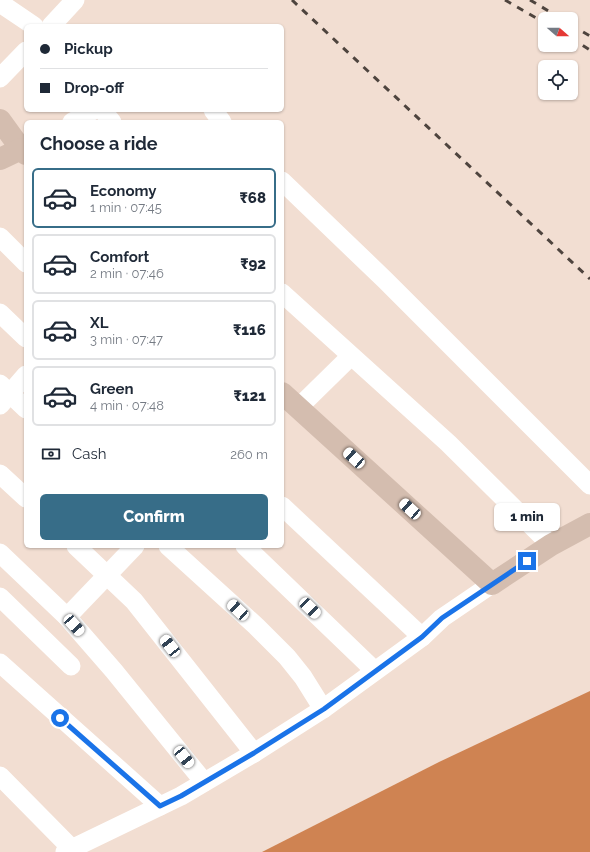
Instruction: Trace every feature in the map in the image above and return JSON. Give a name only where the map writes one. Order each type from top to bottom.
[{"type":"main road","points":[[0,120],[24,150],[0,159]]},
{"type":"main road","points":[[288,401],[492,584],[551,545],[590,524]]},
{"type":"street","points":[[52,24],[75,0]]},
{"type":"street","points":[[0,3],[31,24]]},
{"type":"street","points":[[0,78],[24,53]]},
{"type":"street","points":[[76,120],[90,112]]},
{"type":"street","points":[[104,112],[110,120]]},
{"type":"street","points":[[284,183],[385,280],[590,485]]},
{"type":"street","points":[[0,237],[24,261]]},
{"type":"street","points":[[284,295],[448,443],[551,545]]},
{"type":"street","points":[[0,313],[24,336]]},
{"type":"street","points":[[288,401],[351,356]]},
{"type":"street","points":[[24,377],[3,395],[24,409]]},
{"type":"street","points":[[0,474],[24,496]]},
{"type":"street","points":[[284,508],[422,637]]},
{"type":"street","points":[[78,548],[134,601],[254,753]]},
{"type":"street","points":[[67,617],[133,548]]},
{"type":"street","points":[[170,548],[256,626],[287,657],[303,677],[324,709]]},
{"type":"street","points":[[247,548],[375,670]]},
{"type":"street","points":[[0,553],[67,617],[114,671],[204,782]]},
{"type":"street","points":[[0,776],[68,850],[181,796],[254,753],[324,709],[375,670],[422,637],[442,618],[492,584]]},
{"type":"street","points":[[0,597],[71,666]]},
{"type":"street","points":[[0,663],[160,806]]},
{"type":"shaded area","points":[[590,691],[590,852],[262,852],[439,762]]},
{"type":"railway","points":[[292,0],[590,279]]},
{"type":"railway","points":[[505,0],[538,19]]},
{"type":"railway","points":[[530,0],[550,12]]},
{"type":"railway","points":[[578,29],[590,36]]},
{"type":"railway","points":[[578,42],[590,50]]},
{"type":"route","points":[[60,718],[160,806],[181,796],[254,753],[324,709],[375,670],[422,637],[442,618],[527,561]]}]
